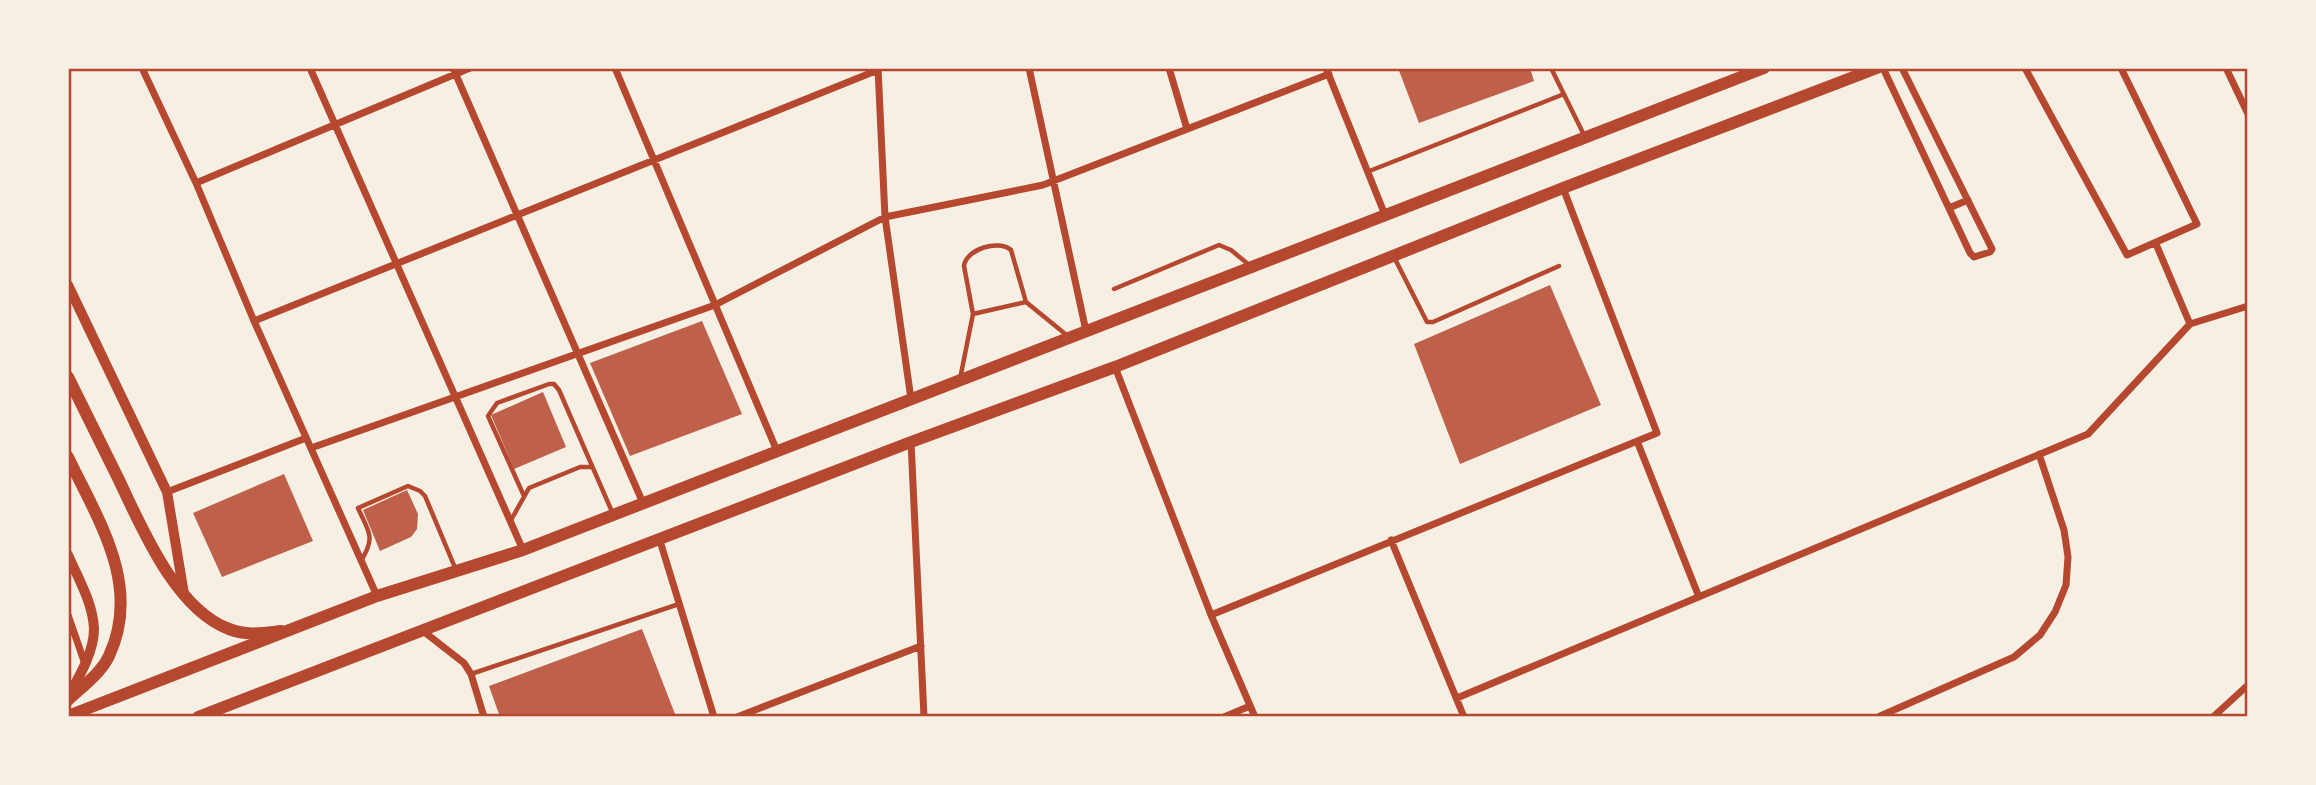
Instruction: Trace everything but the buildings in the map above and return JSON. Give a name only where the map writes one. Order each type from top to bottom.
[{"type":"main road","points":[[68,716],[377,596],[523,550],[1764,68]]},
{"type":"main road","points":[[198,717],[912,442],[1115,367],[1563,188],[1877,68]]},
{"type":"main road","points":[[68,377],[150,544],[166,572],[184,594],[204,614],[227,629],[248,635],[289,630]]},
{"type":"main road","points":[[68,457],[112,549],[122,594],[118,628],[108,658],[68,698]]},
{"type":"street","points":[[142,68],[196,183],[254,321],[377,596]]},
{"type":"street","points":[[310,68],[523,550]]},
{"type":"street","points":[[196,183],[455,71],[470,68]]},
{"type":"street","points":[[615,68],[777,452]]},
{"type":"street","points":[[1029,68],[1086,331]]},
{"type":"street","points":[[1169,68],[1186,129]]},
{"type":"street","points":[[1882,68],[1970,253],[1974,257],[1990,252],[1992,249],[1902,68]]},
{"type":"street","points":[[2025,68],[2127,255],[2197,224],[2121,68]]},
{"type":"street","points":[[2226,68],[2248,114]]},
{"type":"street","points":[[254,321],[878,69],[885,217],[911,399]]},
{"type":"street","points":[[455,71],[643,503]]},
{"type":"street","points":[[311,448],[715,304],[885,217],[1053,181],[1328,71],[1385,215]]},
{"type":"street","points":[[1211,615],[1657,433],[1563,188]]},
{"type":"street","points":[[1949,208],[1968,200]]},
{"type":"street","points":[[2156,244],[2190,324]]},
{"type":"street","points":[[68,285],[167,492],[184,594]]},
{"type":"street","points":[[1457,698],[2088,433],[2190,324],[2248,306]]},
{"type":"street","points":[[1115,367],[1211,615],[1255,717]]},
{"type":"street","points":[[167,492],[306,438]]},
{"type":"street","points":[[1637,441],[1699,597]]},
{"type":"street","points":[[912,442],[924,717]]},
{"type":"street","points":[[1878,717],[2014,657],[2040,635],[2066,585],[2068,557],[2064,530],[2039,454]]},
{"type":"street","points":[[1391,540],[1464,717]]},
{"type":"street","points":[[660,541],[713,717]]},
{"type":"street","points":[[68,555],[88,602],[94,630],[85,664],[68,698]]},
{"type":"street","points":[[68,615],[85,664]]},
{"type":"street","points":[[423,631],[464,663],[471,674],[484,717]]},
{"type":"street","points":[[737,717],[921,646]]},
{"type":"street","points":[[2213,717],[2248,685]]},
{"type":"street","points":[[1224,717],[1250,706]]},
{"type":"lane","points":[[1551,68],[1585,138]]},
{"type":"lane","points":[[1367,172],[1564,94]]},
{"type":"lane","points":[[960,380],[973,314],[964,265],[970,253],[1006,245],[1011,250],[1026,302],[1069,338]]},
{"type":"lane","points":[[1114,289],[1219,245],[1231,250],[1251,267]]},
{"type":"lane","points":[[1393,255],[1427,322],[1433,322],[1559,266]]},
{"type":"lane","points":[[973,314],[1026,302]]},
{"type":"lane","points":[[524,496],[488,416],[497,403],[554,384],[614,515]]},
{"type":"lane","points":[[511,520],[529,488],[580,467],[592,467]]},
{"type":"lane","points":[[361,561],[371,538],[358,508],[408,486],[425,496],[456,571]]},
{"type":"lane","points":[[471,674],[679,604]]}]
